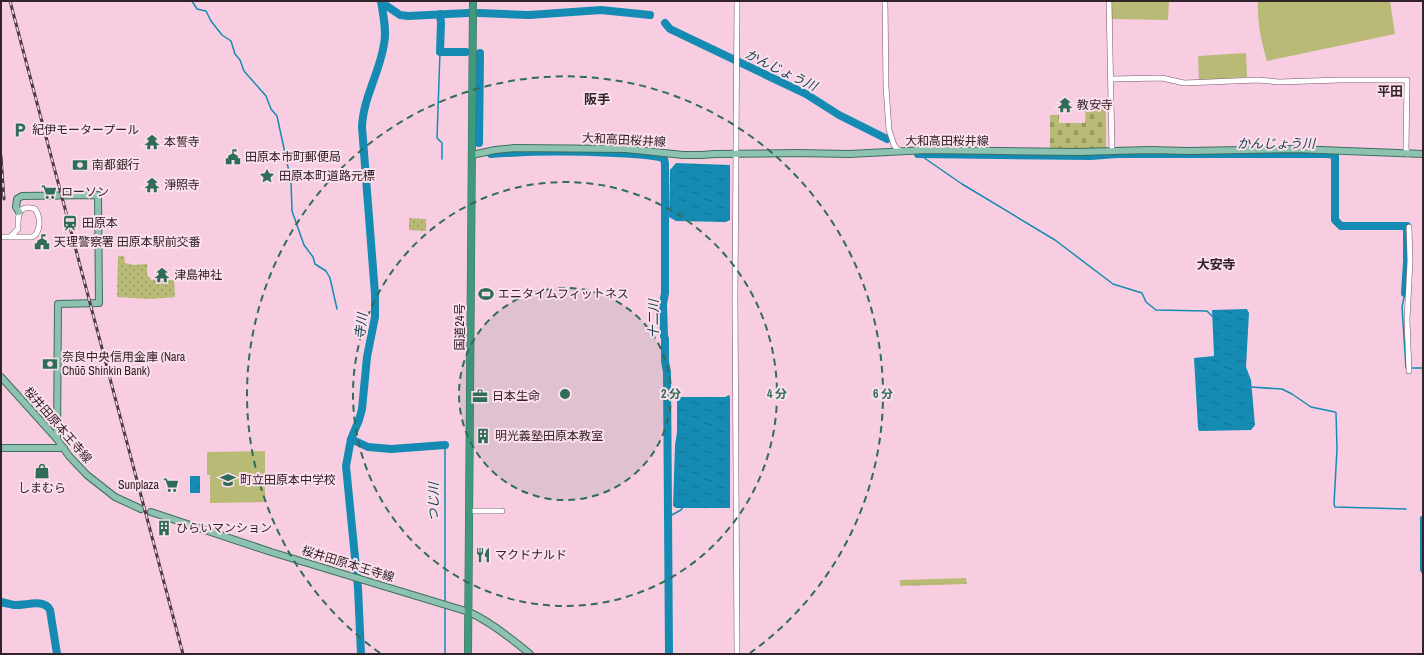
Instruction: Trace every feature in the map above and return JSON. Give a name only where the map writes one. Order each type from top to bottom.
[{"type":"highway","name":"国道24号","points":[[468,654],[473,1]]},
{"type":"main road","name":"大和高田桜井線","points":[[472,155],[495,150],[515,148],[626,149],[683,155],[798,152],[849,154],[927,150],[1056,152],[1112,150],[1295,149],[1423,154]]},
{"type":"main road","points":[[20,212],[16,207],[17,199],[22,196],[98,195],[99,304],[58,304],[57,439]]},
{"type":"main road","name":"桜井田原本王寺線","points":[[1,377],[87,475],[115,497],[141,509]]},
{"type":"main road","points":[[1,448],[64,448]]},
{"type":"main road","name":"桜井田原本王寺線","points":[[151,512],[367,582],[469,612],[492,625],[530,654]]},
{"type":"street","points":[[737,1],[735,154],[737,654]]},
{"type":"street","points":[[885,1],[886,86],[889,130],[894,145],[897,149],[905,152]]},
{"type":"street","points":[[1109,1],[1112,150]]},
{"type":"street","points":[[1111,79],[1162,78],[1184,84],[1258,80],[1279,82],[1407,80],[1406,149],[1408,154]]},
{"type":"street","points":[[1,237],[32,237],[37,234],[39,230],[38,214],[35,210],[26,208],[18,214],[18,229],[11,236]]},
{"type":"street","points":[[1409,227],[1410,261],[1407,320],[1409,371]]},
{"type":"street","points":[[469,511],[502,511]]},
{"type":"green space","points":[[1112,1],[1169,1],[1168,20],[1112,19]]},
{"type":"green space","points":[[1258,1],[1390,1],[1395,34],[1267,61],[1260,31]]},
{"type":"green space","points":[[1246,53],[1247,77],[1199,80],[1198,56]]},
{"type":"green space","points":[[1086,99],[1106,99],[1106,149],[1050,149],[1050,115],[1059,115],[1059,123],[1085,123]]},
{"type":"green space","points":[[409,218],[426,219],[426,231],[409,230]]},
{"type":"green space","name":"津島神社","points":[[118,256],[124,256],[125,263],[132,265],[147,264],[147,275],[151,279],[174,280],[175,297],[149,299],[117,297]]},
{"type":"green space","points":[[265,451],[265,502],[210,503],[210,475],[207,475],[207,452]]},
{"type":"green space","points":[[966,578],[967,584],[900,586],[900,580]]},
{"type":"water","points":[[676,163],[730,165],[730,220],[726,222],[676,221],[669,217],[670,170]]},
{"type":"water","points":[[1247,309],[1249,313],[1246,367],[1251,380],[1255,425],[1251,430],[1199,431],[1194,358],[1214,356],[1212,310]]},
{"type":"water","points":[[729,395],[730,508],[676,508],[673,506],[675,445],[677,432],[677,399],[679,397],[725,397]]},
{"type":"water","points":[[190,476],[200,476],[200,493],[190,493]]},
{"type":"water","points":[[1423,515],[1422,574],[1420,570],[1420,517]]},
{"type":"waterway","points":[[192,1],[197,9],[206,11],[211,21],[222,35],[231,41],[235,54],[240,60],[244,71],[266,96],[271,109],[277,116],[291,181],[292,211],[304,245],[313,257],[315,264],[326,271],[330,278],[337,309]]},
{"type":"waterway","name":"寺川","points":[[361,654],[358,588],[346,466],[351,439],[362,409],[367,357],[375,317],[375,294],[362,127],[365,106],[379,65],[385,39],[381,1]]},
{"type":"waterway","name":"かんじょう川","points":[[381,2],[400,15],[408,16],[468,13]]},
{"type":"waterway","name":"かんじょう川","points":[[479,13],[529,15],[601,10],[650,15]]},
{"type":"waterway","name":"十二川","points":[[440,14],[440,52],[466,52]]},
{"type":"waterway","name":"かんじょう川","points":[[665,23],[670,29],[806,94],[839,115],[887,139]]},
{"type":"waterway","points":[[440,52],[437,138],[442,143],[442,159]]},
{"type":"waterway","name":"十二川","points":[[479,143],[480,53]]},
{"type":"waterway","name":"十二川","points":[[491,154],[584,152],[640,154],[664,158],[665,293],[663,304],[665,361],[667,372],[669,654]]},
{"type":"waterway","name":"かんじょう川","points":[[918,154],[1091,156],[1117,154],[1335,155],[1335,220],[1341,226],[1407,226],[1405,293]]},
{"type":"waterway","points":[[920,155],[962,184],[1055,240],[1113,284],[1142,293],[1146,302],[1156,310],[1207,311],[1212,316]]},
{"type":"waterway","name":"かんじょう川","points":[[1405,293],[1402,307],[1407,368]]},
{"type":"waterway","name":"かんじょう川","points":[[1411,368],[1423,368]]},
{"type":"waterway","points":[[1250,387],[1282,389],[1311,407],[1336,413],[1337,449],[1335,507],[1406,509]]},
{"type":"waterway","name":"つじ川","points":[[351,439],[368,447],[391,449],[445,445]]},
{"type":"waterway","name":"つじ川","points":[[445,445],[445,602]]},
{"type":"waterway","points":[[668,517],[681,510],[683,507]]},
{"type":"waterway","points":[[1,602],[14,605],[39,603],[47,606],[50,610],[57,654]]},
{"type":"waterway","name":"つじ川","points":[[445,606],[445,654]]},
{"type":"railway","points":[[10,1],[183,654]]},
{"type":"railway","points":[[1,156],[4,199]]},
{"type":"place","name":"教安寺","points":[[1065,105]]},
{"type":"place","name":"紀伊モータープール","points":[[20,130]]},
{"type":"place","name":"本誓寺","points":[[152,142]]},
{"type":"place","name":"田原本市町郵便局","points":[[233,157]]},
{"type":"place","name":"南都銀行","points":[[80,165]]},
{"type":"place","name":"田原本町道路元標","points":[[267,176]]},
{"type":"place","name":"淨照寺","points":[[152,185]]},
{"type":"place","name":"ローソン","points":[[49,192]]},
{"type":"place","name":"田原本","points":[[70,223]]},
{"type":"place","name":"天理警察署 田原本駅前交番","points":[[42,242]]},
{"type":"place","name":"津島神社","points":[[162,275]]},
{"type":"place","name":"エニタイムフィットネス","points":[[486,294]]},
{"type":"place","name":"奈良中央信用金庫 (Nara Chūō Shinkin Bank)","points":[[50,364]]},
{"type":"place","name":"日本生命","points":[[480,396]]},
{"type":"place","name":"明光義塾田原本教室","points":[[483,436]]},
{"type":"place","name":"しまむら","points":[[42,471]]},
{"type":"place","name":"町立田原本中学校","points":[[228,480]]},
{"type":"place","name":"Sunplaza","points":[[171,485]]},
{"type":"place","name":"ひらいマンション","points":[[164,528]]},
{"type":"place","name":"マクドナルド","points":[[483,555]]},
{"type":"district","name":"平田","points":[[1390,91]]},
{"type":"district","name":"阪手","points":[[597,99]]},
{"type":"district","name":"大安寺","points":[[1216,264]]}]
